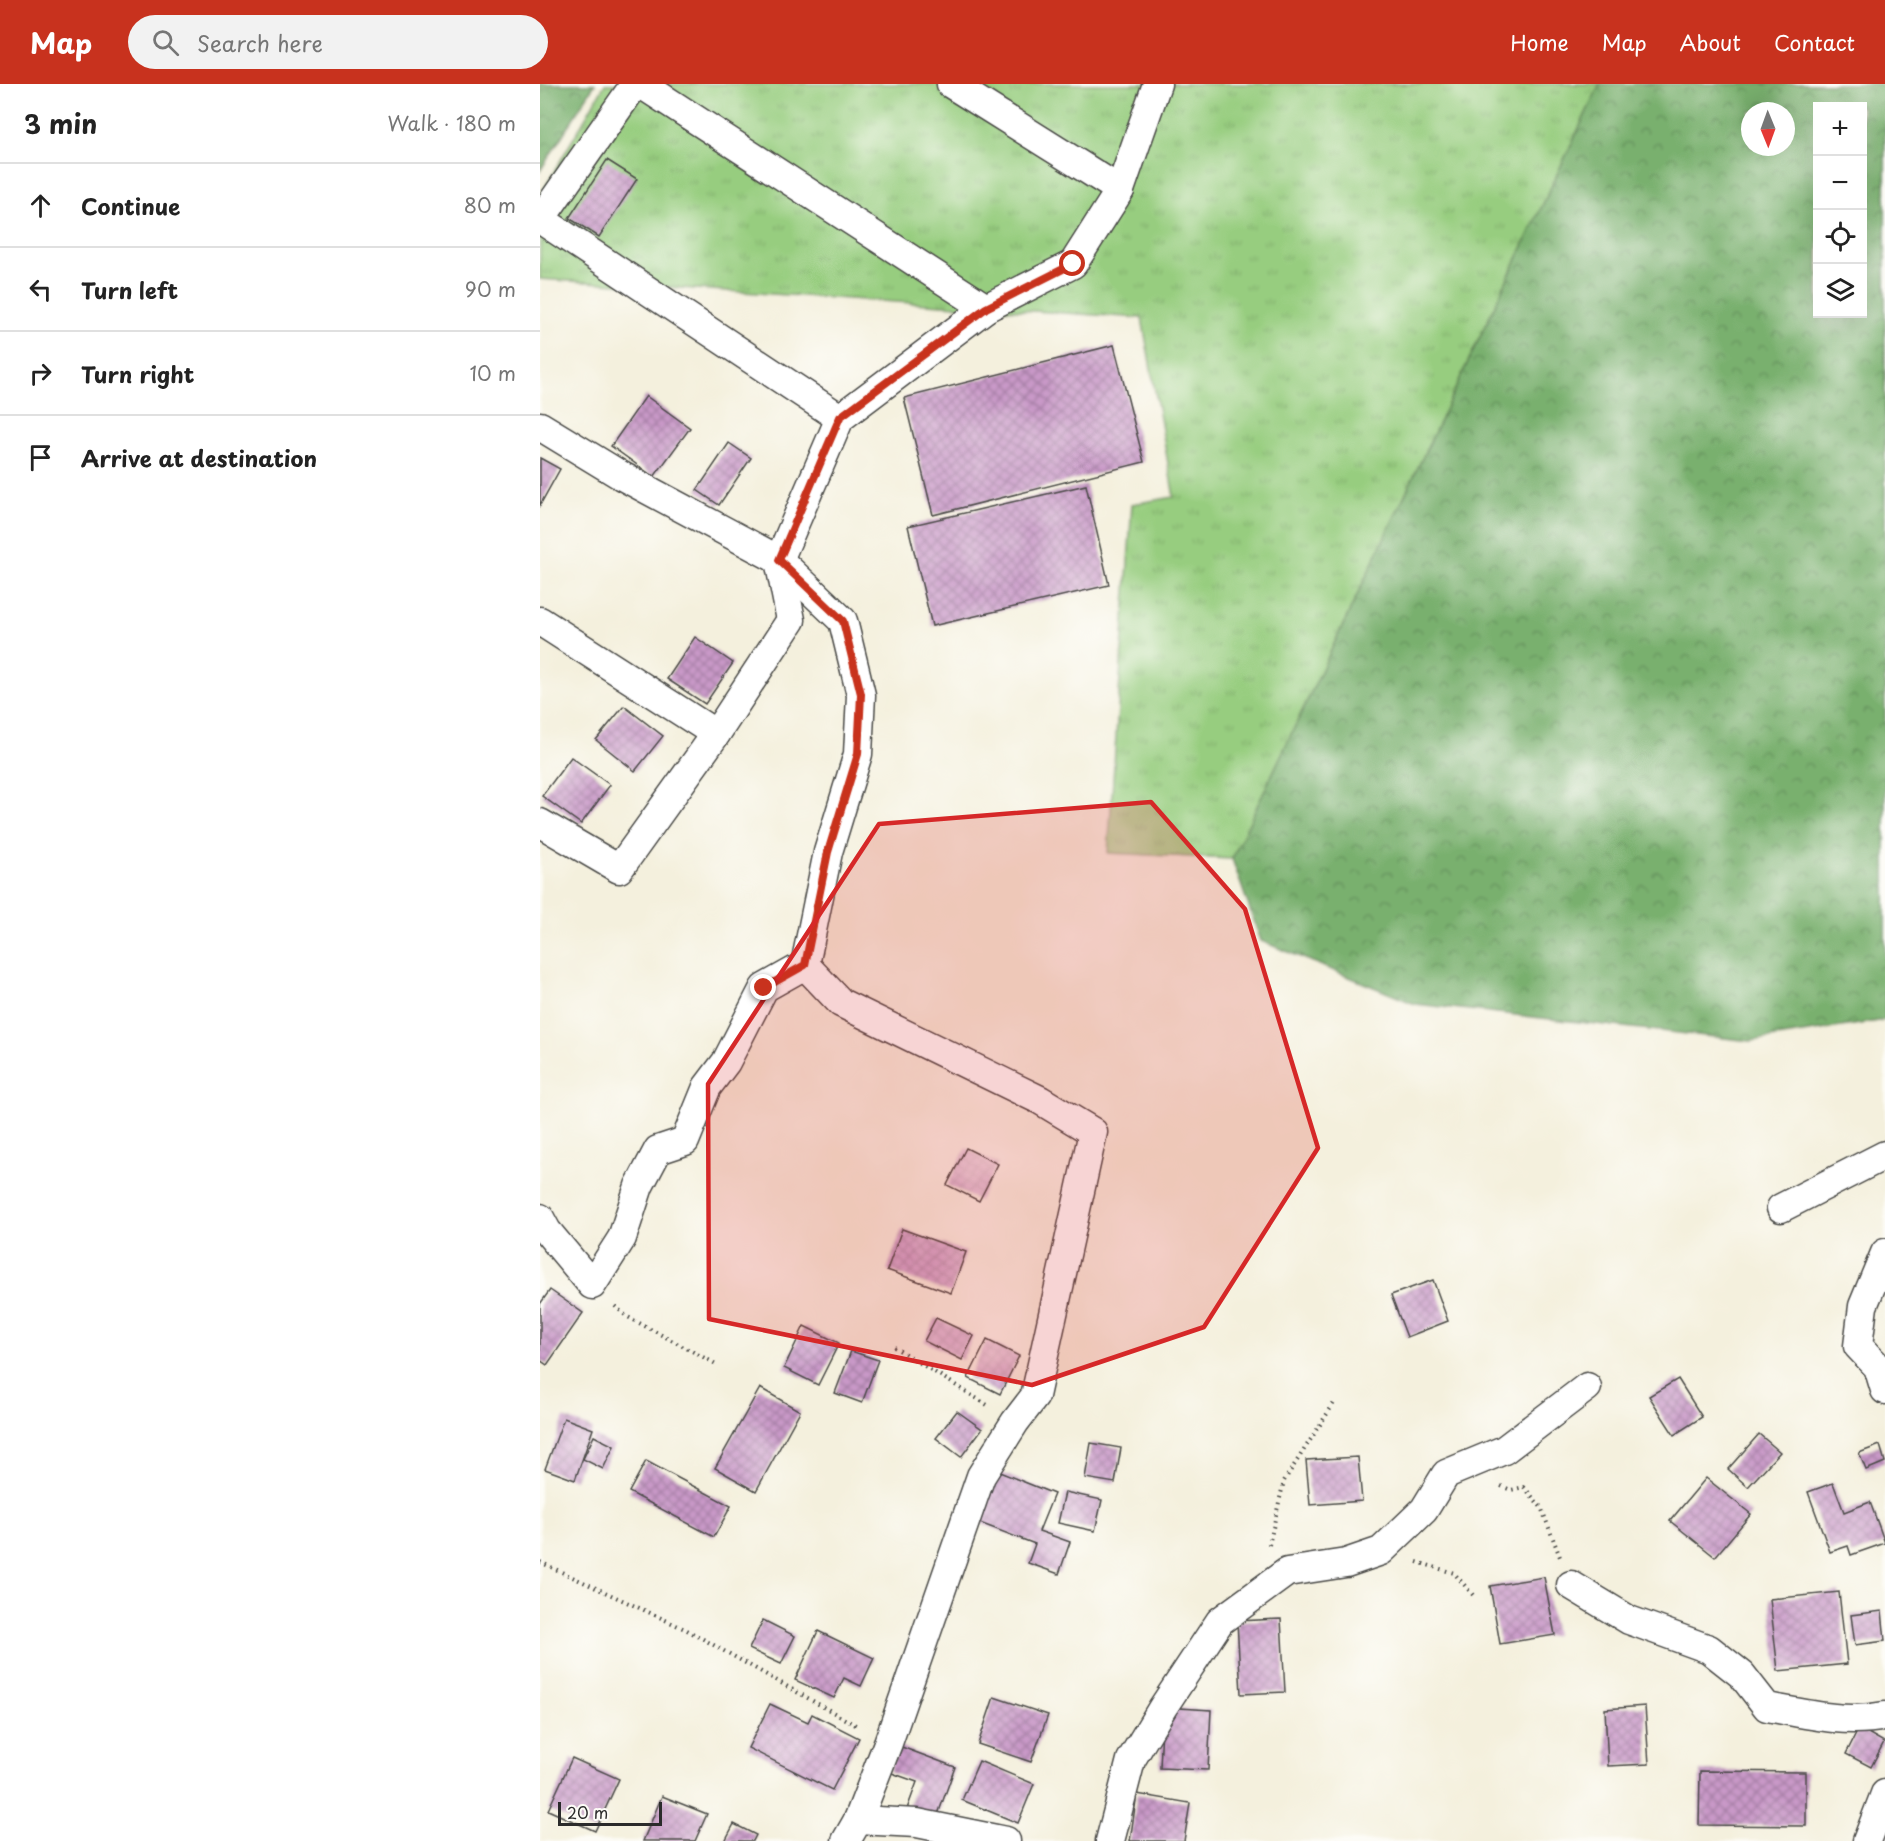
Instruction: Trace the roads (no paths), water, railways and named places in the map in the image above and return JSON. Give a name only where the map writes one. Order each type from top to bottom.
[{"type":"street","points":[[635,84],[540,219],[840,417]]},
{"type":"street","points":[[641,84],[986,308]]},
{"type":"street","points":[[951,84],[1120,190]]},
{"type":"street","points":[[540,823],[619,869],[716,734],[792,620],[779,560],[840,417],[986,308],[1073,264],[1120,190],[1157,84]]},
{"type":"street","points":[[540,426],[622,476],[779,560],[843,621],[861,694],[858,754],[828,852],[805,965],[764,988],[726,1062],[707,1087],[685,1141],[658,1150],[639,1186],[622,1238],[592,1285],[547,1231],[540,1218]]},
{"type":"street","points":[[540,621],[716,734]]},
{"type":"street","points":[[805,965],[841,1003],[1040,1100],[1093,1132],[1035,1396],[1015,1422],[981,1476],[888,1743],[852,1830],[917,1823],[1006,1841]]},
{"type":"street","points":[[1781,1208],[1885,1155]]},
{"type":"street","points":[[1885,1253],[1863,1306],[1858,1346],[1878,1367],[1885,1390]]},
{"type":"street","points":[[1110,1841],[1131,1760],[1220,1621],[1287,1572],[1346,1563],[1382,1551],[1424,1510],[1446,1474],[1504,1450],[1587,1387]]},
{"type":"street","points":[[1571,1585],[1629,1620],[1709,1649],[1742,1675],[1767,1707],[1824,1718],[1868,1719],[1885,1716]]},
{"type":"street","points":[[1867,1841],[1885,1794]]}]
